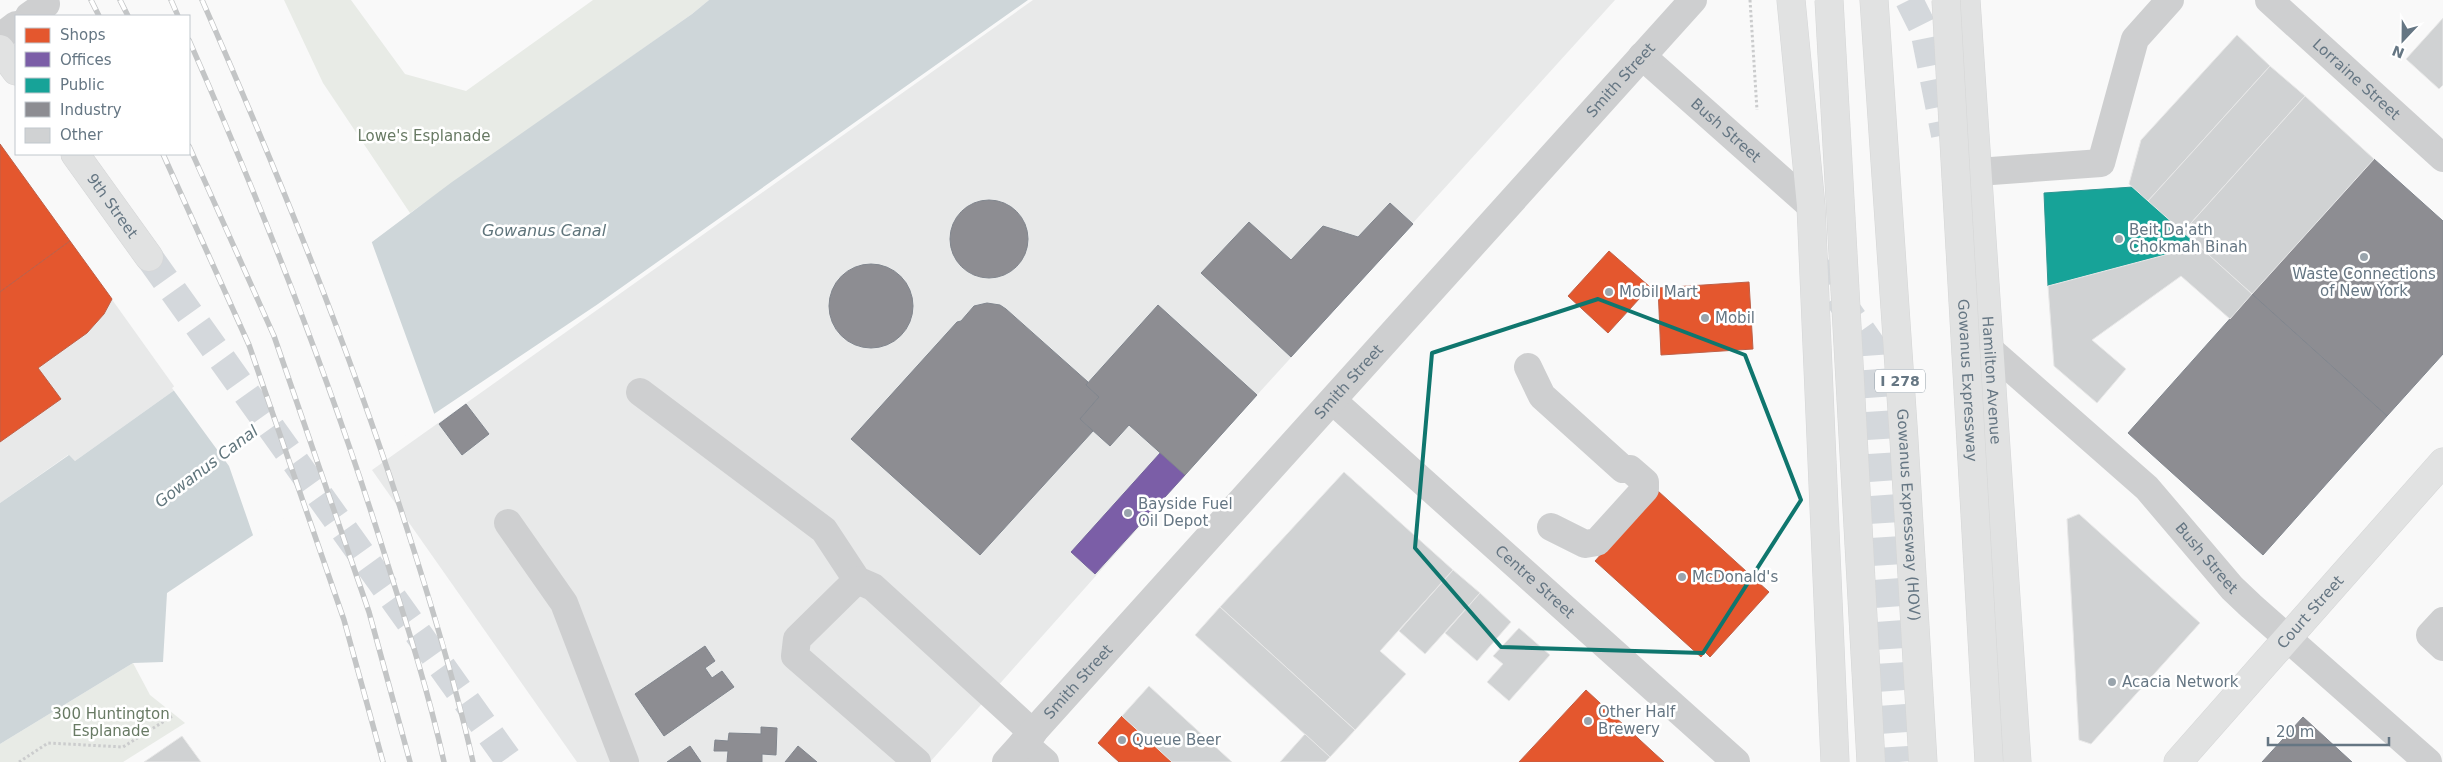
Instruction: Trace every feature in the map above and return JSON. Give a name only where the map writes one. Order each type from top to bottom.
[{"type":"main road","points":[[1791,0],[1811,206],[1835,762]]},
{"type":"main road","points":[[1829,0],[1872,762]]},
{"type":"main road","name":"Gowanus Expressway (HOV)","points":[[1874,0],[1904,430],[1923,762]]},
{"type":"main road","name":"Gowanus Expressway","points":[[1946,0],[1989,762]]},
{"type":"main road","name":"Hamilton Avenue","points":[[1966,0],[2017,762]]},
{"type":"main road","points":[[0,48],[15,70]]},
{"type":"main road","name":"9th Street","points":[[76,155],[149,257]]},
{"type":"main road","name":"Court Street","points":[[2178,762],[2443,462]]},
{"type":"street","name":"Smith Street","points":[[1021,746],[1693,0]]},
{"type":"street","points":[[1978,172],[2101,163],[2135,39],[2170,0]]},
{"type":"street","name":"Lorraine Street","points":[[2268,0],[2443,158]]},
{"type":"street","points":[[0,37],[15,26]]},
{"type":"street","name":"Bush Street","points":[[1642,56],[1811,206]]},
{"type":"street","name":"Bush Street","points":[[1990,350],[2147,488],[2232,588],[2428,762]]},
{"type":"street","points":[[1528,367],[1542,396],[1623,469],[1630,469],[1645,482],[1645,489],[1597,542],[1585,544],[1551,527]]},
{"type":"street","points":[[640,392],[824,530],[857,580],[873,587],[1021,746],[1045,762]]},
{"type":"street","name":"Centre Street","points":[[1333,401],[1736,762]]},
{"type":"street","points":[[508,523],[564,603],[625,762]]},
{"type":"street","points":[[857,580],[797,639],[795,656],[917,762]]},
{"type":"street","points":[[2443,621],[2430,635],[2443,647]]},
{"type":"path","points":[[1750,0],[1758,116]]},
{"type":"path","points":[[19,762],[48,743],[123,746],[174,716]]},
{"type":"highlighted area","points":[[1598,299],[1745,355],[1801,500],[1703,653],[1501,647],[1415,548],[1432,353]]},
{"type":"shaded area","points":[[1033,0],[1615,0],[1257,395],[930,762],[577,762],[372,470]]},
{"type":"shaded area","points":[[0,143],[176,389],[75,461],[68,455],[0,503]]},
{"type":"green space","name":"Lowe's Esplanade","points":[[284,0],[351,0],[405,74],[466,91],[593,0],[709,0],[692,14],[410,213],[323,83]]},
{"type":"green space","name":"300 Huntington Esplanade","points":[[133,663],[150,695],[185,723],[123,762],[0,762],[0,744]]},
{"type":"water","name":"Gowanus Canal","points":[[709,0],[1028,0],[598,304],[167,593],[163,662],[133,663],[0,744],[0,503],[69,455],[75,461],[176,389],[452,182],[692,14]]},
{"type":"pier","points":[[371,240],[435,416],[254,538],[229,466],[172,388]]},
{"type":"building: Shops","points":[[0,144],[70,241],[0,292]]},
{"type":"building: Shops","points":[[70,241],[112,299],[104,314],[87,333],[38,368],[61,399],[0,442],[0,292]]},
{"type":"building: Shops","name":"Mobil Mart","points":[[1609,251],[1650,287],[1608,333],[1568,296]]},
{"type":"building: Shops","name":"Mobil","points":[[1749,282],[1753,349],[1661,355],[1658,288]]},
{"type":"building: Shops","name":"McDonald's","points":[[1658,491],[1769,592],[1710,657],[1705,652],[1701,657],[1595,561]]},
{"type":"building: Shops","name":"Other Half Brewery","points":[[1586,690],[1653,752],[1664,762],[1519,762]]},
{"type":"building: Shops","points":[[1122,716],[1172,762],[1119,762],[1098,743]]},
{"type":"building: Offices","name":"Bayside Fuel Oil Depot","points":[[1161,452],[1185,475],[1095,574],[1071,552]]},
{"type":"building: Public","name":"Beit Da'ath Chokmah Binah","points":[[2133,187],[2199,246],[2048,286],[2044,193]]},
{"type":"building: Industry","name":"Waste Connections of New York","points":[[2374,159],[2443,221],[2443,354],[2387,416],[2252,294]]},
{"type":"building: Industry","points":[[981,200],[997,200],[1011,206],[1022,217],[1028,231],[1028,247],[1022,261],[1011,272],[997,278],[981,278],[967,272],[956,261],[950,247],[950,231],[956,217],[967,206]]},
{"type":"building: Industry","points":[[1390,203],[1413,224],[1291,357],[1201,273],[1249,222],[1291,260],[1323,226],[1358,237]]},
{"type":"building: Industry","points":[[871,264],[887,267],[901,276],[910,290],[913,306],[910,322],[901,336],[887,345],[871,348],[855,345],[841,336],[832,322],[829,306],[832,290],[841,276],[855,267]]},
{"type":"building: Industry","points":[[2252,294],[2387,416],[2263,555],[2128,433]]},
{"type":"building: Industry","points":[[987,303],[1000,305],[1006,309],[1088,382],[1086,385],[1099,397],[1080,419],[1093,431],[980,555],[851,439],[957,322],[961,321],[974,306]]},
{"type":"building: Industry","points":[[1158,305],[1257,395],[1185,475],[1129,425],[1110,446],[1080,419],[1099,397],[1086,385]]},
{"type":"building: Industry","points":[[466,404],[489,434],[462,455],[439,424]]},
{"type":"building: Industry","points":[[705,646],[715,661],[705,668],[712,678],[722,671],[734,687],[664,736],[635,694]]},
{"type":"building: Industry","points":[[2303,717],[2352,762],[2262,762]]},
{"type":"building: Industry","points":[[761,727],[777,728],[776,755],[762,754],[762,762],[727,762],[728,751],[714,751],[715,740],[728,741],[729,733],[761,734]]},
{"type":"building: Industry","points":[[690,746],[701,762],[667,762]]},
{"type":"building: Industry","points":[[798,746],[817,762],[785,762]]},
{"type":"building: Other","points":[[2443,18],[2443,85],[2439,89],[2406,59]]},
{"type":"building: Other","points":[[2237,35],[2270,66],[2148,201],[2129,184],[2141,140]]},
{"type":"building: Other","points":[[2270,66],[2305,96],[2183,232],[2148,201]]},
{"type":"building: Other","points":[[2305,96],[2374,159],[2252,294],[2183,232]]},
{"type":"building: Other","points":[[2199,246],[2252,294],[2230,319],[2181,276],[2092,340],[2126,369],[2097,403],[2054,366],[2048,286]]},
{"type":"building: Other","points":[[1344,472],[1453,570],[1380,651],[1406,674],[1355,730],[1220,607]]},
{"type":"building: Other","name":"Acacia Network","points":[[2079,514],[2200,623],[2091,744],[2079,740],[2067,519]]},
{"type":"building: Other","points":[[1453,570],[1480,593],[1425,654],[1399,631]]},
{"type":"building: Other","points":[[1480,593],[1511,622],[1477,661],[1445,633]]},
{"type":"building: Other","points":[[1220,607],[1355,730],[1330,757],[1195,635]]},
{"type":"building: Other","points":[[1519,628],[1550,655],[1509,701],[1487,682],[1503,664],[1493,656]]},
{"type":"building: Other","points":[[1149,686],[1232,762],[1172,762],[1122,716]]},
{"type":"building: Other","points":[[1305,734],[1330,757],[1325,762],[1280,762]]},
{"type":"building: Other","points":[[182,736],[201,762],[144,762]]},
{"type":"tunnel","points":[[1909,0],[1924,30],[1945,135]]},
{"type":"tunnel","points":[[149,257],[510,762]]},
{"type":"tunnel","points":[[1813,262],[1871,344],[1899,762]]},
{"type":"railway","points":[[91,0],[98,15]]},
{"type":"railway","points":[[120,0],[128,15]]},
{"type":"railway","points":[[171,0],[178,15]]},
{"type":"railway","points":[[202,0],[313,264],[363,399],[387,467],[435,619],[452,676],[473,762]]},
{"type":"railway","points":[[190,42],[296,298],[343,429],[366,495],[410,636],[432,711],[444,762]]},
{"type":"railway","points":[[190,148],[274,336],[369,612],[410,762]]},
{"type":"railway","points":[[163,155],[249,345],[344,620],[383,762]]},
{"type":"place","name":"Beit Da'ath Chokmah Binah","points":[[2119,239]]},
{"type":"place","name":"Waste Connections of New York","points":[[2364,257]]},
{"type":"place","name":"Mobil Mart","points":[[1609,292]]},
{"type":"place","name":"Mobil","points":[[1705,318]]},
{"type":"place","name":"Bayside Fuel Oil Depot","points":[[1128,513]]},
{"type":"place","name":"McDonald's","points":[[1682,577]]},
{"type":"place","name":"Acacia Network","points":[[2112,682]]},
{"type":"place","name":"Other Half Brewery","points":[[1588,721]]},
{"type":"place","name":"Queue Beer","points":[[1122,740]]}]
